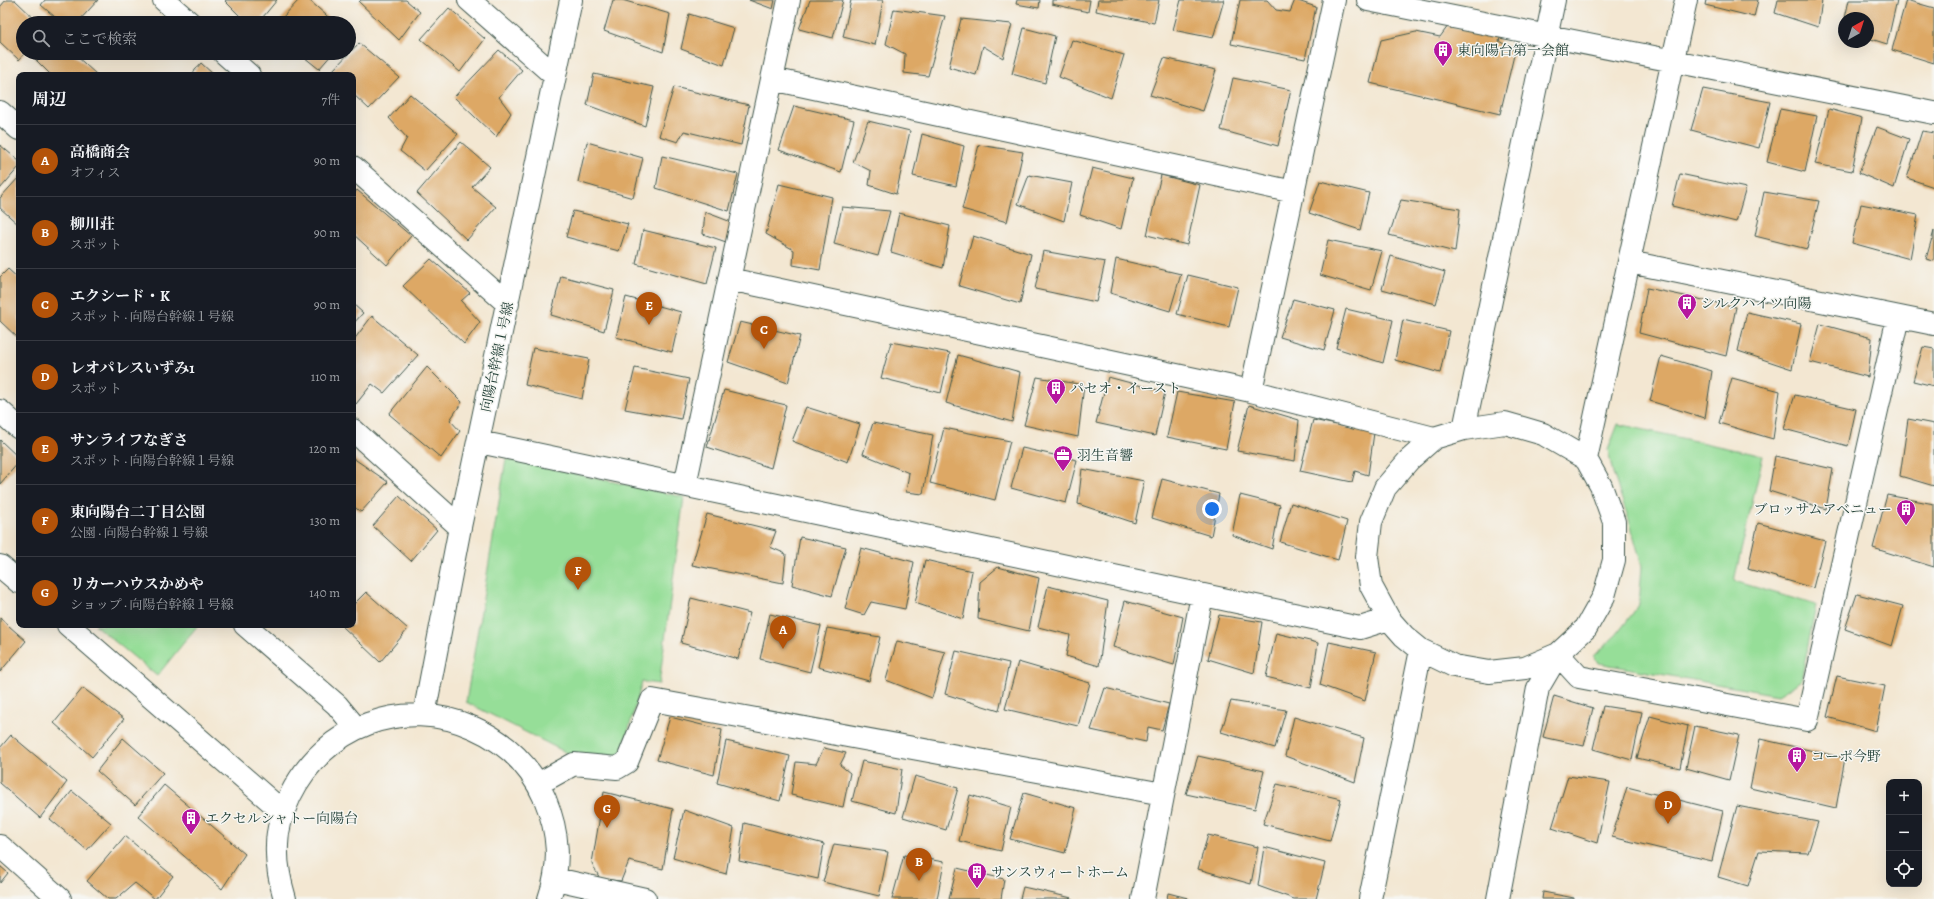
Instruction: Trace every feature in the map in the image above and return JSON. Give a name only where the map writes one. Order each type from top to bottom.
[{"type":"street","points":[[164,0],[182,16]]},
{"type":"street","points":[[469,0],[555,76]]},
{"type":"street","name":"向陽台幹線１号線","points":[[424,715],[460,527],[571,0]]},
{"type":"street","points":[[685,485],[789,0]]},
{"type":"street","points":[[1251,391],[1334,0]]},
{"type":"street","points":[[1368,0],[1546,37],[1934,113]]},
{"type":"street","points":[[1464,429],[1554,0]]},
{"type":"street","points":[[1586,459],[1686,0]]},
{"type":"street","points":[[232,60],[246,72]]},
{"type":"street","points":[[772,79],[1294,192]]},
{"type":"street","points":[[0,112],[16,126]]},
{"type":"street","points":[[356,170],[508,304]]},
{"type":"street","points":[[1629,262],[1934,324]]},
{"type":"street","points":[[729,279],[1251,391],[1434,438]]},
{"type":"street","points":[[1558,654],[1579,677],[1807,720],[1898,317]]},
{"type":"street","points":[[1498,899],[1538,688],[1558,654],[1586,628],[1604,596],[1614,560],[1614,522],[1601,486],[1586,459],[1543,434],[1505,423],[1464,429],[1434,438],[1409,460],[1385,488],[1371,522],[1367,557],[1371,586],[1389,620],[1404,636],[1421,650],[1454,666],[1489,672],[1525,668],[1558,654]]},
{"type":"street","points":[[356,433],[460,527]]},
{"type":"street","points":[[479,442],[1360,628],[1389,620]]},
{"type":"street","points":[[0,566],[16,579]]},
{"type":"street","points":[[1143,899],[1202,595]]},
{"type":"street","points":[[71,628],[283,812]]},
{"type":"street","points":[[248,628],[337,705],[356,728]]},
{"type":"street","points":[[1370,899],[1421,650]]},
{"type":"street","points":[[538,784],[574,764],[616,768],[627,762],[652,700],[1163,794]]},
{"type":"street","points":[[285,899],[279,878],[277,845],[283,812],[299,778],[324,749],[356,728],[389,717],[424,715],[458,721],[489,735],[517,756],[538,784],[551,814],[557,846],[556,879],[549,899]]},
{"type":"street","points":[[0,846],[60,899]]},
{"type":"street","points":[[556,879],[645,899]]},
{"type":"green space","points":[[1618,424],[1763,456],[1734,581],[1816,605],[1801,681],[1778,695],[1598,663],[1594,656],[1617,634],[1639,605],[1642,566],[1630,523],[1613,473],[1608,450]]},
{"type":"green space","points":[[506,459],[684,497],[659,684],[642,682],[624,746],[616,760],[571,755],[466,702]]},
{"type":"green space","points":[[99,628],[196,628],[157,676]]},
{"type":"building","points":[[6,0],[15,0],[32,16],[16,16],[16,57],[0,42],[0,7]]},
{"type":"building","points":[[45,0],[98,0],[83,16],[54,16],[41,5]]},
{"type":"building","points":[[277,0],[264,16],[240,16],[225,1]]},
{"type":"building","points":[[299,0],[309,0],[327,16],[284,16]]},
{"type":"building","points":[[361,0],[406,0],[420,12],[399,40],[359,2]]},
{"type":"building","points":[[613,0],[622,0],[670,14],[663,52],[604,31]]},
{"type":"building","points":[[749,0],[775,0],[773,9]]},
{"type":"building","points":[[810,0],[843,0],[833,38],[799,29]]},
{"type":"building","points":[[851,0],[883,0],[875,45],[843,37]]},
{"type":"building","points":[[1017,0],[1040,0],[1039,8],[1016,4]]},
{"type":"building","points":[[1052,0],[1090,0],[1088,12],[1052,4]]},
{"type":"building","points":[[1098,0],[1159,0],[1154,23],[1096,11]]},
{"type":"building","points":[[1181,0],[1224,0],[1213,38],[1173,30]]},
{"type":"building","points":[[1240,0],[1267,0],[1276,10],[1290,12],[1295,0],[1316,7],[1305,59],[1231,44]]},
{"type":"building","points":[[1706,0],[1758,0],[1754,17],[1705,5]]},
{"type":"building","points":[[1778,0],[1822,0],[1818,27],[1775,13]]},
{"type":"building","points":[[1849,0],[1897,0],[1887,44],[1874,40],[1874,12],[1846,12]]},
{"type":"building","points":[[1906,0],[1934,8],[1934,63],[1892,50]]},
{"type":"building","points":[[449,8],[485,39],[460,72],[421,39]]},
{"type":"building","points":[[894,9],[945,16],[928,76],[904,73],[905,54],[886,44]]},
{"type":"building","points":[[689,14],[734,28],[724,65],[681,49]]},
{"type":"building","points":[[961,19],[1012,24],[1003,58],[983,46],[976,75],[949,67]]},
{"type":"building","name":"東向陽台第一会館","points":[[1448,26],[1501,36],[1499,41],[1515,51],[1500,114],[1370,83],[1381,40],[1416,32],[1440,37]]},
{"type":"building","points":[[1024,28],[1055,36],[1045,83],[1012,74]]},
{"type":"building","points":[[1072,40],[1124,55],[1111,98],[1059,77]]},
{"type":"building","points":[[359,43],[399,77],[369,109],[356,97],[356,72],[331,72],[343,60],[356,60],[356,46]]},
{"type":"building","points":[[499,50],[522,70],[499,97],[511,113],[496,137],[454,97]]},
{"type":"building","points":[[1164,58],[1216,70],[1203,111],[1150,95]]},
{"type":"building","points":[[36,60],[81,60],[94,72],[48,72]]},
{"type":"building","points":[[308,60],[327,60],[319,69]]},
{"type":"building","points":[[201,63],[211,72],[194,72]]},
{"type":"building","points":[[594,74],[654,87],[645,126],[587,105]]},
{"type":"building","points":[[1233,78],[1291,90],[1278,146],[1221,130]]},
{"type":"building","points":[[674,87],[749,105],[741,145],[684,131],[678,142],[659,136]]},
{"type":"building","points":[[1703,89],[1770,102],[1759,148],[1691,130]]},
{"type":"building","points":[[410,94],[458,134],[425,171],[400,151],[407,138],[389,118]]},
{"type":"building","points":[[794,106],[854,120],[841,172],[779,150]]},
{"type":"building","points":[[1780,109],[1817,116],[1805,172],[1767,162]]},
{"type":"building","points":[[1829,109],[1862,118],[1852,171],[1815,164]]},
{"type":"building","points":[[868,121],[910,131],[896,194],[869,185],[871,171],[853,162]]},
{"type":"building","points":[[1877,127],[1909,139],[1894,188],[1859,173]]},
{"type":"building","points":[[1922,131],[1934,133],[1934,187],[1907,178]]},
{"type":"building","points":[[922,134],[964,146],[956,186],[913,176]]},
{"type":"building","points":[[461,142],[490,167],[472,187],[496,207],[467,240],[417,193]]},
{"type":"building","points":[[587,142],[643,158],[633,198],[578,182]]},
{"type":"building","points":[[0,145],[16,158],[16,170],[0,189]]},
{"type":"building","points":[[979,145],[1023,152],[1007,222],[962,209]]},
{"type":"building","points":[[662,156],[738,174],[729,211],[656,188]]},
{"type":"building","points":[[1092,168],[1133,178],[1121,229],[1080,215]]},
{"type":"building","points":[[1680,174],[1746,188],[1736,222],[1672,206]]},
{"type":"building","points":[[1029,175],[1072,183],[1064,221],[1018,204]]},
{"type":"building","points":[[1161,175],[1200,185],[1187,245],[1147,235]]},
{"type":"building","points":[[16,180],[16,222],[0,208],[0,198]]},
{"type":"building","points":[[1320,181],[1369,193],[1360,230],[1309,213]]},
{"type":"building","points":[[779,184],[832,197],[820,270],[793,265],[794,250],[766,234]]},
{"type":"building","points":[[357,190],[411,236],[387,265],[356,237]]},
{"type":"building","points":[[1764,192],[1819,201],[1807,249],[1755,236]]},
{"type":"building","points":[[1401,200],[1460,209],[1455,252],[1389,235]]},
{"type":"building","points":[[1861,204],[1918,215],[1910,259],[1852,243]]},
{"type":"building","points":[[842,207],[890,211],[878,256],[834,244]]},
{"type":"building","points":[[573,211],[628,224],[619,251],[566,237]]},
{"type":"building","points":[[705,212],[734,223],[729,243],[703,234]]},
{"type":"building","points":[[899,213],[950,226],[943,268],[891,252]]},
{"type":"building","points":[[643,230],[716,248],[707,284],[636,264]]},
{"type":"building","points":[[1934,231],[1934,261],[1926,259]]},
{"type":"building","points":[[973,236],[1031,254],[1020,304],[959,286]]},
{"type":"building","points":[[1328,240],[1382,251],[1371,290],[1320,275]]},
{"type":"building","points":[[1043,251],[1105,262],[1096,302],[1035,289]]},
{"type":"building","points":[[1391,256],[1445,272],[1436,304],[1382,289]]},
{"type":"building","points":[[431,259],[470,293],[461,301],[480,322],[464,344],[403,286]]},
{"type":"building","points":[[1116,259],[1181,274],[1170,311],[1110,293]]},
{"type":"building","points":[[8,269],[16,276],[16,336],[0,321],[0,277]]},
{"type":"building","points":[[1188,275],[1238,287],[1229,327],[1177,314]]},
{"type":"building","points":[[561,276],[614,290],[604,331],[551,315]]},
{"type":"building","name":"シルクハイツ向陽","points":[[1647,288],[1736,307],[1726,356],[1639,333]]},
{"type":"building","points":[[626,297],[681,312],[672,352],[616,337]]},
{"type":"building","points":[[1293,299],[1335,310],[1324,350],[1280,337]]},
{"type":"building","points":[[356,307],[363,313],[356,321]]},
{"type":"building","points":[[1346,309],[1393,320],[1383,363],[1336,348]]},
{"type":"building","points":[[1747,312],[1801,324],[1792,369],[1738,351]]},
{"type":"building","points":[[372,316],[418,355],[384,393],[372,384],[356,404],[356,337]]},
{"type":"building","points":[[1403,320],[1449,331],[1440,373],[1395,360]]},
{"type":"building","points":[[740,322],[800,336],[788,383],[728,362]]},
{"type":"building","points":[[1820,324],[1872,338],[1868,377],[1810,362]]},
{"type":"building","points":[[891,342],[950,353],[941,393],[881,378]]},
{"type":"building","points":[[1923,347],[1934,349],[1934,386],[1913,381]]},
{"type":"building","points":[[533,348],[589,359],[582,399],[525,385]]},
{"type":"building","points":[[958,355],[1020,372],[1012,422],[946,403]]},
{"type":"building","points":[[1661,356],[1712,371],[1705,418],[1650,401]]},
{"type":"building","points":[[427,367],[462,402],[450,420],[460,431],[441,458],[389,414]]},
{"type":"building","points":[[635,368],[689,379],[681,419],[625,409]]},
{"type":"building","name":"パセオ・イースト","points":[[1037,377],[1084,385],[1078,437],[1024,425]]},
{"type":"building","points":[[1108,377],[1165,392],[1155,436],[1096,423]]},
{"type":"building","points":[[1732,378],[1780,391],[1773,439],[1719,423]]},
{"type":"building","points":[[724,390],[786,405],[771,468],[707,447]]},
{"type":"building","points":[[1177,392],[1235,402],[1226,449],[1167,437]]},
{"type":"building","points":[[1795,395],[1856,409],[1848,446],[1784,429]]},
{"type":"building","points":[[1249,405],[1299,420],[1295,461],[1237,451]]},
{"type":"building","points":[[806,407],[860,424],[848,462],[792,441]]},
{"type":"building","points":[[1908,419],[1934,424],[1934,486],[1900,476]]},
{"type":"building","points":[[1313,420],[1374,433],[1368,475],[1355,471],[1352,482],[1300,471]]},
{"type":"building","points":[[873,423],[933,435],[923,494],[906,492],[909,473],[863,454]]},
{"type":"building","points":[[944,428],[1010,441],[995,500],[930,483]]},
{"type":"building","points":[[0,440],[16,455],[16,465],[0,484]]},
{"type":"building","points":[[1022,448],[1077,460],[1066,503],[1011,488]]},
{"type":"building","points":[[1775,456],[1833,469],[1826,509],[1769,491]]},
{"type":"building","points":[[356,460],[388,482],[361,512],[356,508]]},
{"type":"building","points":[[1082,469],[1144,481],[1135,523],[1078,504]]},
{"type":"building","points":[[1162,479],[1219,494],[1211,536],[1152,518]]},
{"type":"building","points":[[1240,495],[1280,505],[1272,549],[1232,535]]},
{"type":"building","name":"ブロッサムアベニュー","points":[[1887,495],[1934,504],[1934,567],[1873,548]]},
{"type":"building","points":[[399,496],[437,530],[411,561],[373,526]]},
{"type":"building","points":[[1291,503],[1347,521],[1338,560],[1280,542]]},
{"type":"building","points":[[707,514],[776,531],[770,547],[786,554],[783,583],[692,565]]},
{"type":"building","points":[[1758,523],[1825,541],[1813,588],[1748,569]]},
{"type":"building","points":[[800,537],[846,547],[832,596],[792,585]]},
{"type":"building","points":[[861,548],[914,562],[905,609],[871,602],[864,615],[845,609]]},
{"type":"building","points":[[925,560],[972,571],[963,619],[915,603]]},
{"type":"building","points":[[998,567],[1039,578],[1029,631],[978,619],[980,582]]},
{"type":"building","points":[[1048,586],[1108,601],[1099,666],[1066,656],[1070,635],[1038,627]]},
{"type":"building","points":[[366,592],[408,629],[380,662],[344,628],[356,628],[356,602]]},
{"type":"building","points":[[1857,594],[1903,606],[1892,646],[1845,629]]},
{"type":"building","points":[[691,598],[750,613],[738,659],[681,643]]},
{"type":"building","points":[[1125,601],[1183,617],[1174,665],[1113,647]]},
{"type":"building","points":[[770,614],[821,626],[810,672],[760,659]]},
{"type":"building","points":[[1219,615],[1262,622],[1254,673],[1208,659]]},
{"type":"building","points":[[0,618],[26,641],[0,672]]},
{"type":"building","points":[[827,628],[880,637],[869,681],[818,667]]},
{"type":"building","points":[[1276,633],[1318,643],[1311,688],[1266,677]]},
{"type":"building","points":[[897,641],[945,652],[932,698],[886,680]]},
{"type":"building","points":[[1329,642],[1376,652],[1365,701],[1320,685]]},
{"type":"building","points":[[956,651],[1009,663],[999,711],[945,694]]},
{"type":"building","points":[[1018,662],[1090,683],[1078,726],[1005,709]]},
{"type":"building","points":[[1837,676],[1885,686],[1876,731],[1827,717]]},
{"type":"building","points":[[83,688],[124,719],[92,757],[54,723]]},
{"type":"building","points":[[1105,688],[1169,704],[1162,730],[1148,727],[1146,742],[1091,730]]},
{"type":"building","points":[[1554,696],[1593,708],[1584,746],[1543,737]]},
{"type":"building","points":[[1231,701],[1286,710],[1275,748],[1221,732]]},
{"type":"building","points":[[1603,706],[1642,712],[1632,760],[1593,749]]},
{"type":"building","points":[[1650,716],[1688,726],[1680,768],[1637,758]]},
{"type":"building","points":[[670,717],[722,730],[714,775],[657,760]]},
{"type":"building","points":[[1294,717],[1364,738],[1355,782],[1285,756]]},
{"type":"building","points":[[1695,726],[1739,735],[1729,780],[1686,768]]},
{"type":"building","points":[[11,735],[67,782],[40,818],[0,783],[0,748]]},
{"type":"building","points":[[123,738],[163,773],[135,805],[97,771]]},
{"type":"building","name":"コーポ今野","points":[[1760,739],[1845,758],[1836,808],[1750,788]]},
{"type":"building","points":[[726,741],[790,756],[780,801],[717,783]]},
{"type":"building","points":[[824,748],[846,753],[840,765],[850,773],[843,807],[791,795],[796,762],[816,764]]},
{"type":"building","points":[[1198,756],[1264,771],[1255,809],[1186,794]]},
{"type":"building","points":[[862,761],[902,769],[896,813],[852,801]]},
{"type":"building","points":[[915,776],[958,788],[946,830],[903,817]]},
{"type":"building","points":[[1568,776],[1610,782],[1597,843],[1552,828]]},
{"type":"building","points":[[1277,784],[1341,799],[1330,841],[1263,824]]},
{"type":"building","name":"エクセルシャトー向陽台","points":[[164,785],[245,854],[222,889],[138,816]]},
{"type":"building","points":[[1627,787],[1723,811],[1712,861],[1612,837]]},
{"type":"building","points":[[72,791],[111,823],[87,850],[50,819]]},
{"type":"building","points":[[604,792],[673,809],[663,869],[629,861],[621,881],[600,879],[592,863]]},
{"type":"building","points":[[1024,793],[1076,808],[1065,853],[1010,839]]},
{"type":"building","points":[[970,795],[1011,807],[1001,851],[959,841]]},
{"type":"building","points":[[1737,806],[1818,822],[1808,853],[1759,851],[1748,886],[1718,877]]},
{"type":"building","points":[[684,810],[734,828],[726,874],[673,858]]},
{"type":"building","points":[[744,823],[824,844],[818,879],[739,861]]},
{"type":"building","points":[[1208,835],[1258,847],[1251,884],[1198,869]]},
{"type":"building","points":[[125,836],[173,876],[155,899],[135,883],[116,899],[108,899],[87,881]]},
{"type":"building","points":[[834,844],[888,852],[879,896],[823,882]]},
{"type":"building","points":[[1264,847],[1325,863],[1316,899],[1294,899],[1258,886]]},
{"type":"building","points":[[904,855],[944,862],[937,899],[892,899]]},
{"type":"building","points":[[0,866],[8,873],[0,883]]},
{"type":"building","name":"サンスウィートホーム","points":[[957,868],[1004,879],[1001,899],[949,899]]},
{"type":"building","points":[[1023,887],[1072,898],[1072,899],[1020,899]]},
{"type":"building","points":[[1543,892],[1574,898],[1574,899],[1542,899]]},
{"type":"building","points":[[1168,893],[1188,898],[1188,899],[1167,899]]},
{"type":"place","name":"東向陽台第一会館","points":[[1443,67]]},
{"type":"place","name":"シルクハイツ向陽","points":[[1687,320]]},
{"type":"place","name":"サンライフなぎさ","points":[[649,325]]},
{"type":"place","name":"エクシード・K","points":[[764,349]]},
{"type":"place","name":"パセオ・イースト","points":[[1056,405]]},
{"type":"place","name":"羽生音響","points":[[1063,472]]},
{"type":"place","name":"ブロッサムアベニュー","points":[[1906,526]]},
{"type":"place","name":"東向陽台二丁目公園","points":[[578,590]]},
{"type":"place","name":"高橋商会","points":[[783,649]]},
{"type":"place","name":"コーポ今野","points":[[1797,773]]},
{"type":"place","name":"レオパレスいずみ1","points":[[1668,824]]},
{"type":"place","name":"リカーハウスかめや","points":[[607,828]]},
{"type":"place","name":"エクセルシャトー向陽台","points":[[191,835]]},
{"type":"place","name":"柳川荘","points":[[919,881]]},
{"type":"place","name":"サンスウィートホーム","points":[[977,889]]}]
